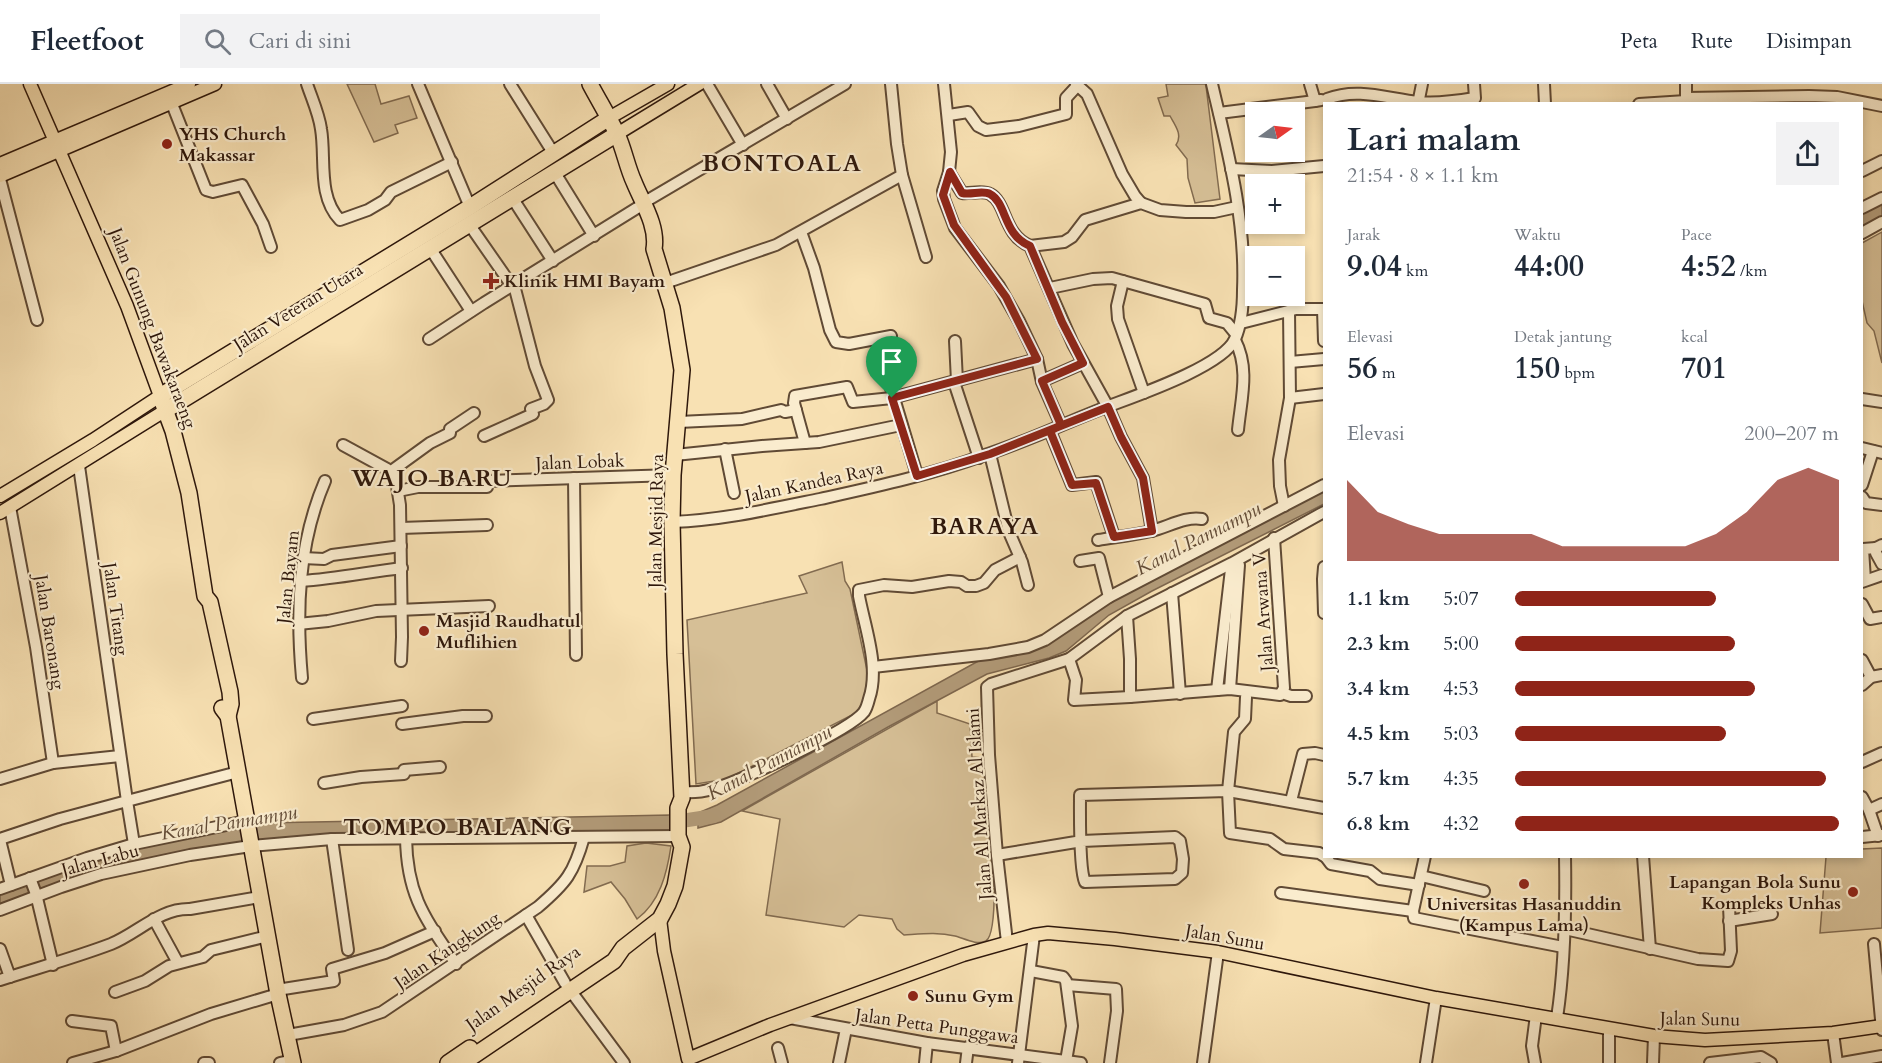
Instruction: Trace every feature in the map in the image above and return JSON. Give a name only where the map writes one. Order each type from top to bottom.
[{"type":"highway","name":"Jalan Mesjid Raya","points":[[463,1063],[567,987],[614,961],[623,948],[660,919],[675,886],[682,820],[672,522],[673,475],[682,370],[665,283],[654,249],[656,240],[640,206],[617,134],[590,84]]},
{"type":"highway","name":"Jalan Veteran Utara","points":[[166,410],[286,329],[408,253],[470,207],[609,118]]},
{"type":"highway","name":"Jalan Veteran Utara","points":[[408,253],[430,248],[617,134]]},
{"type":"highway","name":"Jalan Veteran Utara","points":[[160,396],[286,329]]},
{"type":"highway","name":"Jalan Gunung Bawakaraeng","points":[[160,396],[173,431],[189,493],[205,596],[210,602],[230,692],[231,704],[228,716],[260,897],[288,1035],[289,1062]]},
{"type":"highway","name":"Jalan Mesjid Raya","points":[[448,1063],[508,1028]]},
{"type":"main road","name":"Jalan Gunung Bawakaraeng","points":[[30,84],[127,306],[160,396]]},
{"type":"main road","points":[[0,177],[56,145],[189,84]]},
{"type":"main road","points":[[0,164],[172,104],[215,84]]},
{"type":"main road","points":[[609,118],[668,84]]},
{"type":"main road","points":[[617,134],[699,84]]},
{"type":"main road","name":"Jalan Veteran Utara","points":[[0,496],[93,440],[160,396]]},
{"type":"main road","name":"Jalan Veteran Utara","points":[[5,510],[166,410]]},
{"type":"main road","name":"Jalan Sunu","points":[[660,919],[685,1061],[790,1018],[963,955],[1034,934],[1048,933],[1218,952],[1436,998],[1654,1036],[1705,1040],[1882,1028]]},
{"type":"main road","points":[[644,933],[664,951]]},
{"type":"street","points":[[307,84],[321,127],[324,181],[329,201],[340,220],[362,213],[385,200],[391,192],[452,162]]},
{"type":"street","points":[[418,84],[470,207]]},
{"type":"street","points":[[510,84],[554,154]]},
{"type":"street","points":[[707,84],[743,145]]},
{"type":"street","points":[[767,84],[787,119]]},
{"type":"street","points":[[823,84],[829,94]]},
{"type":"street","points":[[429,339],[640,206],[845,84]]},
{"type":"street","points":[[891,84],[897,151],[926,257]]},
{"type":"street","points":[[944,84],[951,152],[950,172],[943,195],[954,225],[1006,297],[1037,359],[1042,381],[1061,425]]},
{"type":"street","points":[[1212,84],[1231,169],[1244,254],[1241,323],[1236,337]]},
{"type":"street","points":[[1310,84],[1316,101]]},
{"type":"street","points":[[1418,102],[1422,84]]},
{"type":"street","points":[[1448,102],[1475,98],[1474,84]]},
{"type":"street","points":[[1544,84],[1545,102]]},
{"type":"street","points":[[1686,84],[1686,101]]},
{"type":"street","points":[[1834,97],[1835,84]]},
{"type":"street","points":[[949,115],[968,112],[978,126],[986,130],[1040,122],[1066,114],[1066,98],[1076,85],[1087,94],[1122,174],[1142,203],[1160,210],[1186,212],[1214,212],[1238,207]]},
{"type":"street","points":[[1219,113],[1327,101],[1344,94],[1358,93],[1412,102]]},
{"type":"street","points":[[1670,102],[1780,95],[1834,97],[1861,102]]},
{"type":"street","points":[[1863,102],[1882,106]]},
{"type":"street","points":[[172,104],[206,190],[213,192],[242,185],[271,247]]},
{"type":"street","points":[[1863,170],[1882,161]]},
{"type":"street","points":[[1231,169],[1272,171],[1323,166]]},
{"type":"street","points":[[950,172],[962,193],[988,193],[994,197],[1009,228],[1030,246],[1064,242],[1072,237],[1085,220],[1142,203]]},
{"type":"street","points":[[555,173],[594,236]]},
{"type":"street","points":[[665,283],[762,251],[801,232],[902,175]]},
{"type":"street","points":[[0,177],[37,320]]},
{"type":"street","points":[[1863,208],[1882,198]]},
{"type":"street","points":[[513,199],[553,261]]},
{"type":"street","points":[[1863,232],[1882,222]]},
{"type":"street","points":[[470,224],[513,285],[535,366],[548,400],[531,409],[533,414],[484,436]]},
{"type":"street","points":[[801,232],[814,268],[830,330],[836,342],[844,344],[891,336],[887,373],[892,398],[917,476]]},
{"type":"street","points":[[1030,246],[1050,288],[1062,322],[1143,478],[1152,531]]},
{"type":"street","points":[[430,248],[471,311]]},
{"type":"street","points":[[1050,288],[1093,279],[1112,278],[1203,303],[1209,318],[1227,323],[1236,337],[1241,352],[1244,367],[1238,430]]},
{"type":"street","points":[[1123,281],[1117,306],[1118,319],[1144,393]]},
{"type":"street","points":[[1241,323],[1289,311],[1323,309]]},
{"type":"street","points":[[1284,506],[1278,460],[1290,399],[1289,311]]},
{"type":"street","name":"Jalan Kandea Raya","points":[[672,522],[698,521],[861,490],[984,456],[1144,393],[1210,362],[1222,355],[1236,337]]},
{"type":"street","points":[[955,341],[956,381],[1028,585]]},
{"type":"street","points":[[805,443],[796,410],[795,396],[849,388],[854,402],[892,398],[1037,359]]},
{"type":"street","points":[[1290,362],[1323,359]]},
{"type":"street","points":[[1042,381],[1083,363]]},
{"type":"street","points":[[1290,399],[1323,394]]},
{"type":"street","points":[[1863,399],[1882,402]]},
{"type":"street","points":[[679,422],[742,419],[796,410]]},
{"type":"street","points":[[390,472],[429,443],[450,433],[450,429],[474,413]]},
{"type":"street","points":[[675,455],[819,442],[901,425]]},
{"type":"street","points":[[1050,431],[1072,485],[1096,483],[1114,537]]},
{"type":"street","points":[[343,445],[390,472],[396,480],[401,528],[401,661]]},
{"type":"street","points":[[1863,448],[1878,452],[1863,483]]},
{"type":"street","points":[[725,449],[734,494]]},
{"type":"street","name":"Jalan Titang","points":[[79,466],[127,801]]},
{"type":"street","name":"Jalan Lobak","points":[[398,490],[574,478],[673,475]]},
{"type":"street","points":[[574,478],[576,655]]},
{"type":"street","name":"Jalan Bayam","points":[[302,678],[298,624],[303,558],[309,525],[325,481]]},
{"type":"street","points":[[873,667],[965,657],[1028,646],[1055,635],[1109,597],[1323,486]]},
{"type":"street","points":[[1863,498],[1866,503],[1882,505]]},
{"type":"street","name":"Jalan Baronang","points":[[5,510],[36,647],[53,763]]},
{"type":"street","name":"Jalan Al Markaz Al Islami","points":[[1007,942],[997,855],[987,687],[1069,659],[1127,616],[1232,563],[1274,538],[1323,515]]},
{"type":"street","points":[[1098,540],[1152,531],[1181,521],[1202,519]]},
{"type":"street","points":[[401,528],[487,525]]},
{"type":"street","name":"Jalan Arwana V","points":[[1274,538],[1283,688]]},
{"type":"street","points":[[303,558],[324,559],[332,555],[401,546]]},
{"type":"street","points":[[1879,547],[1876,554],[1882,564]]},
{"type":"street","points":[[1879,547],[1863,549],[1863,581],[1882,575]]},
{"type":"street","name":"Jalan Labu","points":[[0,910],[36,895],[128,868],[251,845],[332,839],[584,837],[682,820],[703,791],[731,782],[801,750],[851,722],[864,711],[870,698],[874,676],[859,590],[884,585],[912,586],[949,581],[976,586],[984,583],[995,570],[1020,557]]},
{"type":"street","points":[[1080,561],[1099,558],[1109,597]]},
{"type":"street","points":[[1217,690],[1235,567],[1230,689]]},
{"type":"street","points":[[301,580],[328,579],[402,568]]},
{"type":"street","points":[[1172,593],[1180,694]]},
{"type":"street","points":[[298,624],[328,621],[376,611],[489,606]]},
{"type":"street","points":[[1863,606],[1870,619],[1882,617]]},
{"type":"street","points":[[1127,616],[1130,698]]},
{"type":"street","points":[[1069,659],[1076,680],[1074,700],[1130,698],[1230,689],[1276,695],[1283,688],[1291,696],[1306,696]]},
{"type":"street","points":[[1863,662],[1871,677]]},
{"type":"street","points":[[1863,684],[1871,677],[1882,675]]},
{"type":"street","points":[[1246,697],[1245,719],[1234,732],[1228,791],[1229,829],[1232,834],[1270,839],[1284,849],[1323,855]]},
{"type":"street","points":[[313,719],[402,706]]},
{"type":"street","points":[[402,724],[463,716],[486,716]]},
{"type":"street","points":[[1863,762],[1882,753]]},
{"type":"street","points":[[1291,801],[1304,754],[1323,755]]},
{"type":"street","points":[[0,779],[53,763],[120,756]]},
{"type":"street","points":[[324,783],[440,767]]},
{"type":"street","points":[[11,885],[0,840],[60,819],[238,772]]},
{"type":"street","points":[[997,855],[1082,841],[1175,837],[1181,844],[1183,870],[1181,875],[1175,879],[1084,881],[1083,875],[1082,841],[1080,795],[1228,791],[1323,808]]},
{"type":"street","points":[[1863,799],[1880,835],[1863,837]]},
{"type":"street","points":[[127,801],[134,844]]},
{"type":"street","points":[[1869,810],[1882,804]]},
{"type":"street","points":[[0,889],[134,844],[246,822]]},
{"type":"street","name":"Jalan Kangkung","points":[[288,1035],[344,1025],[382,1012],[456,964],[526,915],[564,884],[578,861],[584,837]]},
{"type":"street","points":[[406,838],[411,888],[422,911],[456,964]]},
{"type":"street","points":[[332,839],[348,950]]},
{"type":"street","points":[[1326,858],[1330,864],[1370,871],[1380,879],[1420,881],[1484,891]]},
{"type":"street","points":[[1413,915],[1425,858]]},
{"type":"street","points":[[1557,1018],[1566,929],[1565,858]]},
{"type":"street","points":[[1643,858],[1650,949]]},
{"type":"street","points":[[30,879],[54,964]]},
{"type":"street","points":[[1281,893],[1413,915],[1563,947]]},
{"type":"street","points":[[0,949],[5,979],[120,940],[154,919],[181,909],[260,897]]},
{"type":"street","points":[[1566,929],[1698,959],[1728,961],[1731,951],[1729,906]]},
{"type":"street","points":[[1729,921],[1772,914]]},
{"type":"street","points":[[526,915],[567,987],[624,1063]]},
{"type":"street","points":[[154,919],[178,963]]},
{"type":"street","points":[[73,1063],[99,1060],[212,1014],[278,992],[334,981],[332,969],[385,952],[435,931]]},
{"type":"street","points":[[1019,1059],[1034,934]]},
{"type":"street","points":[[115,992],[145,981],[166,967],[203,957],[211,950],[268,936]]},
{"type":"street","points":[[1874,944],[1882,1028]]},
{"type":"street","points":[[1203,1063],[1218,952]]},
{"type":"street","points":[[1031,970],[1063,978],[1067,985],[1072,1026],[1065,1061]]},
{"type":"street","points":[[1067,985],[1116,989],[1118,1011],[1110,1063]]},
{"type":"street","points":[[1426,1063],[1436,998]]},
{"type":"street","points":[[1535,1063],[1532,1046],[1536,1014]]},
{"type":"street","name":"Jalan Petta Punggawa","points":[[790,1018],[927,1043],[968,1047],[1019,1059],[1081,1063]]},
{"type":"street","points":[[72,1021],[111,1026],[116,1052]]},
{"type":"street","points":[[839,1063],[846,1029]]},
{"type":"street","points":[[1609,1029],[1609,1063]]},
{"type":"street","points":[[1833,1033],[1837,1063]]},
{"type":"street","points":[[1653,1063],[1654,1036]]},
{"type":"street","points":[[925,1063],[927,1043]]},
{"type":"street","points":[[966,1063],[968,1047]]},
{"type":"street","points":[[778,1048],[782,1063]]},
{"type":"street","points":[[1842,1063],[1882,1056]]},
{"type":"street","points":[[1710,1063],[1761,1057],[1771,1063]]},
{"type":"street","points":[[204,1063],[209,1063]]},
{"type":"shaded area","points":[[347,84],[375,84],[381,104],[409,96],[417,118],[395,125],[398,133],[374,142]]},
{"type":"shaded area","points":[[1166,84],[1205,84],[1206,86],[1220,199],[1195,203],[1188,178],[1187,159],[1176,145],[1179,138],[1178,130],[1170,116],[1164,116],[1158,98],[1168,96]]},
{"type":"shaded area","points":[[1882,200],[1882,221],[1863,230],[1863,210]]},
{"type":"shaded area","points":[[1882,232],[1882,363],[1874,331],[1867,323],[1863,305],[1863,242]]},
{"type":"shaded area","points":[[1323,488],[1323,505],[1109,615],[1066,651],[1049,658],[987,674],[888,727],[721,822],[698,828],[698,813],[717,805],[982,659],[1027,648],[1107,599]]},
{"type":"shaded area","points":[[842,562],[868,675],[864,701],[856,713],[727,779],[696,784],[687,620],[807,593],[799,576]]},
{"type":"shaded area","points":[[937,701],[937,713],[970,724],[972,757],[982,758],[987,763],[992,828],[994,912],[991,931],[986,941],[975,942],[942,934],[904,935],[897,929],[892,919],[859,915],[844,927],[766,915],[780,819],[742,811]]},
{"type":"shaded area","points":[[670,815],[671,831],[265,841],[261,823]]},
{"type":"shaded area","points":[[234,827],[237,843],[0,906],[0,892],[78,862]]},
{"type":"shaded area","points":[[646,843],[671,846],[665,876],[657,896],[637,919],[611,882],[584,892],[587,866],[610,866],[625,862],[627,846]]},
{"type":"shaded area","name":"Lapangan Bola Sunu Kompleks Unhas","points":[[1882,848],[1882,928],[1820,933],[1826,858],[1863,858],[1863,849]]},
{"type":"waterway","name":"Kanal Pannampu","points":[[668,823],[714,816]]},
{"type":"waterway","name":"Kanal Pannampu","points":[[219,839],[280,830]]},
{"type":"place","name":"YHS Church Makassar","points":[[167,144]]},
{"type":"place","name":"Klinik HMI Bayam","points":[[491,281]]},
{"type":"place","name":"Masjid Raudhatul Muflihien","points":[[424,631]]},
{"type":"place","name":"Universitas Hasanuddin (Kampus Lama)","points":[[1524,884]]},
{"type":"place","name":"Lapangan Bola Sunu Kompleks Unhas","points":[[1853,892]]},
{"type":"place","name":"Sunu Gym","points":[[913,996]]},
{"type":"district","name":"BONTOALA","points":[[782,163]]},
{"type":"district","name":"WAJO BARU","points":[[432,478]]},
{"type":"district","name":"BARAYA","points":[[985,526]]},
{"type":"district","name":"TOMPO BALANG","points":[[458,827]]},
{"type":"route","points":[[892,398],[917,476],[979,458],[1050,431],[1108,407],[1143,478],[1152,531],[1114,537],[1096,483],[1072,485],[1050,431],[1061,425],[1042,381],[1083,363],[1062,322],[1050,288],[1030,246],[1009,228],[994,197],[988,193],[962,193],[950,172],[943,195],[954,225],[964,242],[1006,297],[1037,359],[892,398]]}]
